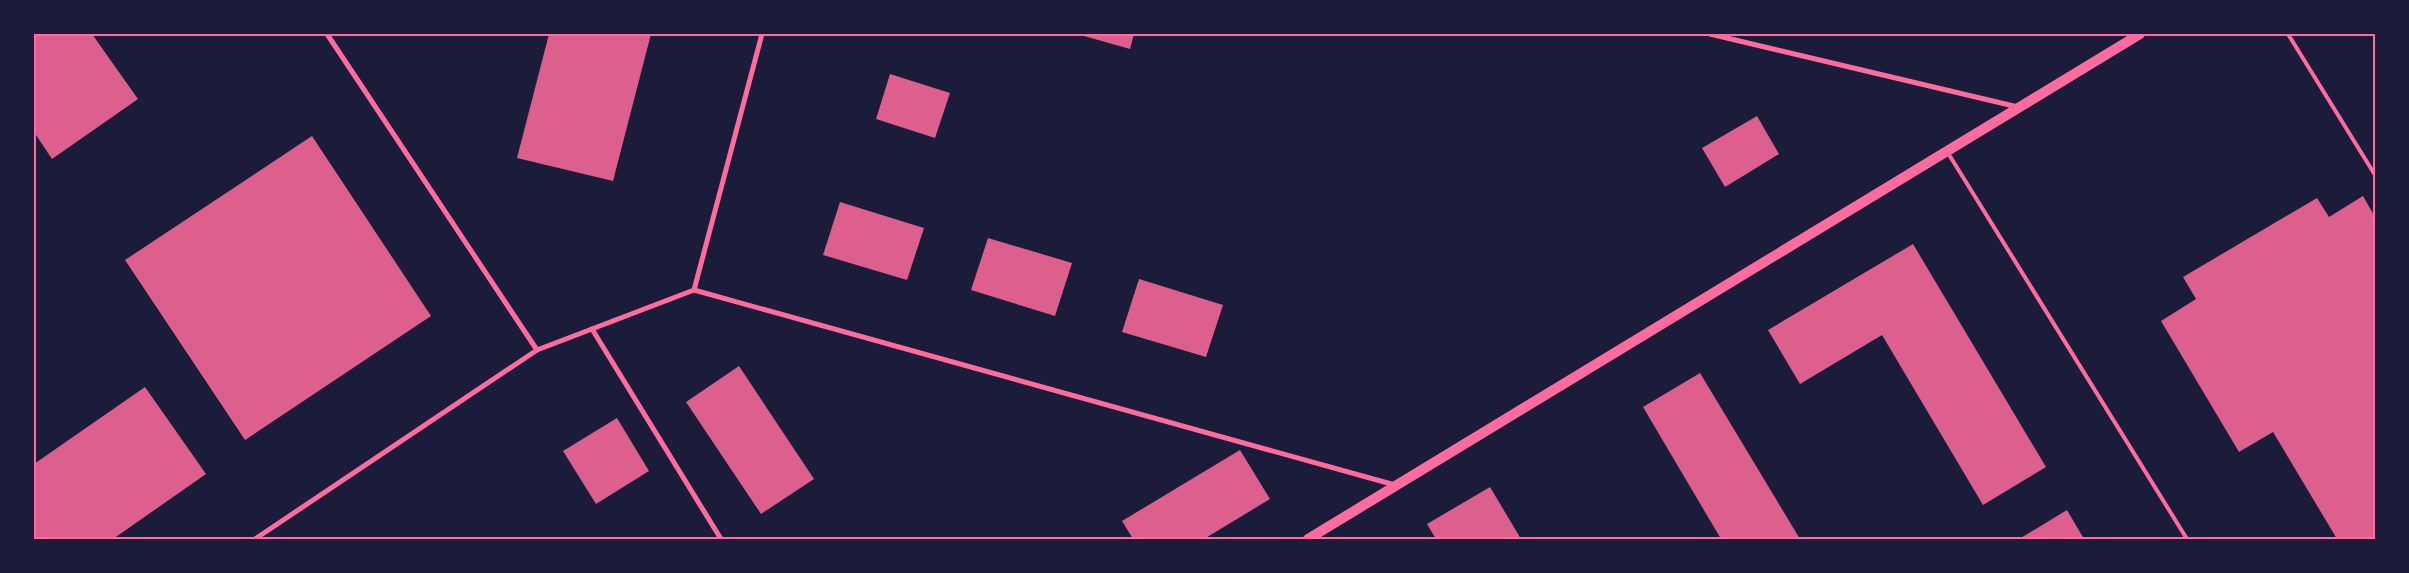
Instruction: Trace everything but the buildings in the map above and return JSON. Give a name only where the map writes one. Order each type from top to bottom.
[{"type":"main road","points":[[1308,539],[2140,34]]},
{"type":"street","points":[[327,34],[537,350]]},
{"type":"street","points":[[694,290],[762,34]]},
{"type":"street","points":[[1710,34],[2019,107]]},
{"type":"street","points":[[255,539],[537,350],[694,290],[1396,486]]},
{"type":"street","points":[[592,329],[721,539]]},
{"type":"lane","points":[[2288,34],[2375,175]]},
{"type":"lane","points":[[1947,151],[2187,539]]}]
